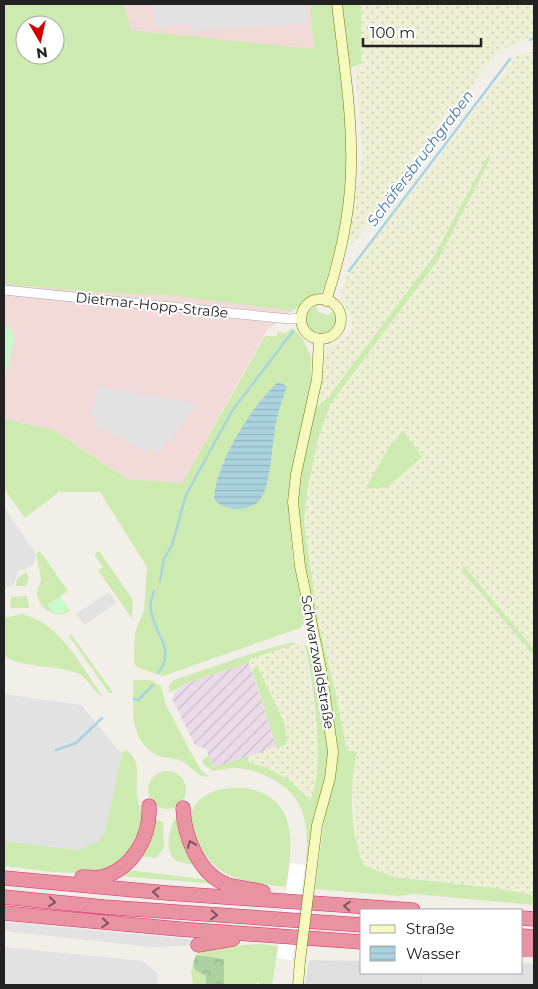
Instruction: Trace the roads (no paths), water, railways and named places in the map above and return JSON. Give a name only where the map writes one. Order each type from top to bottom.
[{"type":"highway","points":[[43,882],[99,878],[123,867],[134,855],[145,834],[149,806]]},
{"type":"highway","points":[[183,808],[190,842],[201,863],[211,875],[226,884],[260,891],[292,902]]},
{"type":"highway","points":[[4,878],[399,909]]},
{"type":"highway","points":[[4,897],[178,913],[360,925]]},
{"type":"highway","points":[[4,913],[360,942]]},
{"type":"highway","points":[[198,945],[268,935]]},
{"type":"main road","points":[[326,301],[343,240],[350,188],[350,125],[337,4]]},
{"type":"main road","points":[[319,300],[326,301],[338,309],[340,323],[332,335],[319,339],[306,332],[301,318],[304,308],[309,304],[319,300]]},
{"type":"main road","name":"Schwarzwaldstraße","points":[[298,985],[317,825],[330,778],[333,752],[321,669],[300,566],[293,502],[296,474],[317,379],[319,339]]},
{"type":"street","name":"Dietmar-Hopp-Straße","points":[[4,290],[289,319],[301,318]]},
{"type":"water","points":[[278,382],[287,386],[277,418],[269,476],[263,495],[252,506],[241,509],[228,508],[214,499],[221,469],[246,421]]},
{"type":"waterway","name":"Schäfersbruchgraben","points":[[530,40],[534,38]]},
{"type":"waterway","name":"Schäfersbruchgraben","points":[[349,271],[510,59]]},
{"type":"waterway","name":"Schäfersbruchgraben","points":[[160,581],[164,559],[172,545],[186,495],[232,411],[293,331]]},
{"type":"waterway","name":"Schäfersbruchgraben","points":[[154,591],[150,608],[165,648],[164,664],[159,672]]},
{"type":"waterway","name":"Schäfersbruchgraben","points":[[134,699],[138,700],[153,685]]},
{"type":"waterway","name":"Schäfersbruchgraben","points":[[56,750],[76,743],[102,718]]}]
